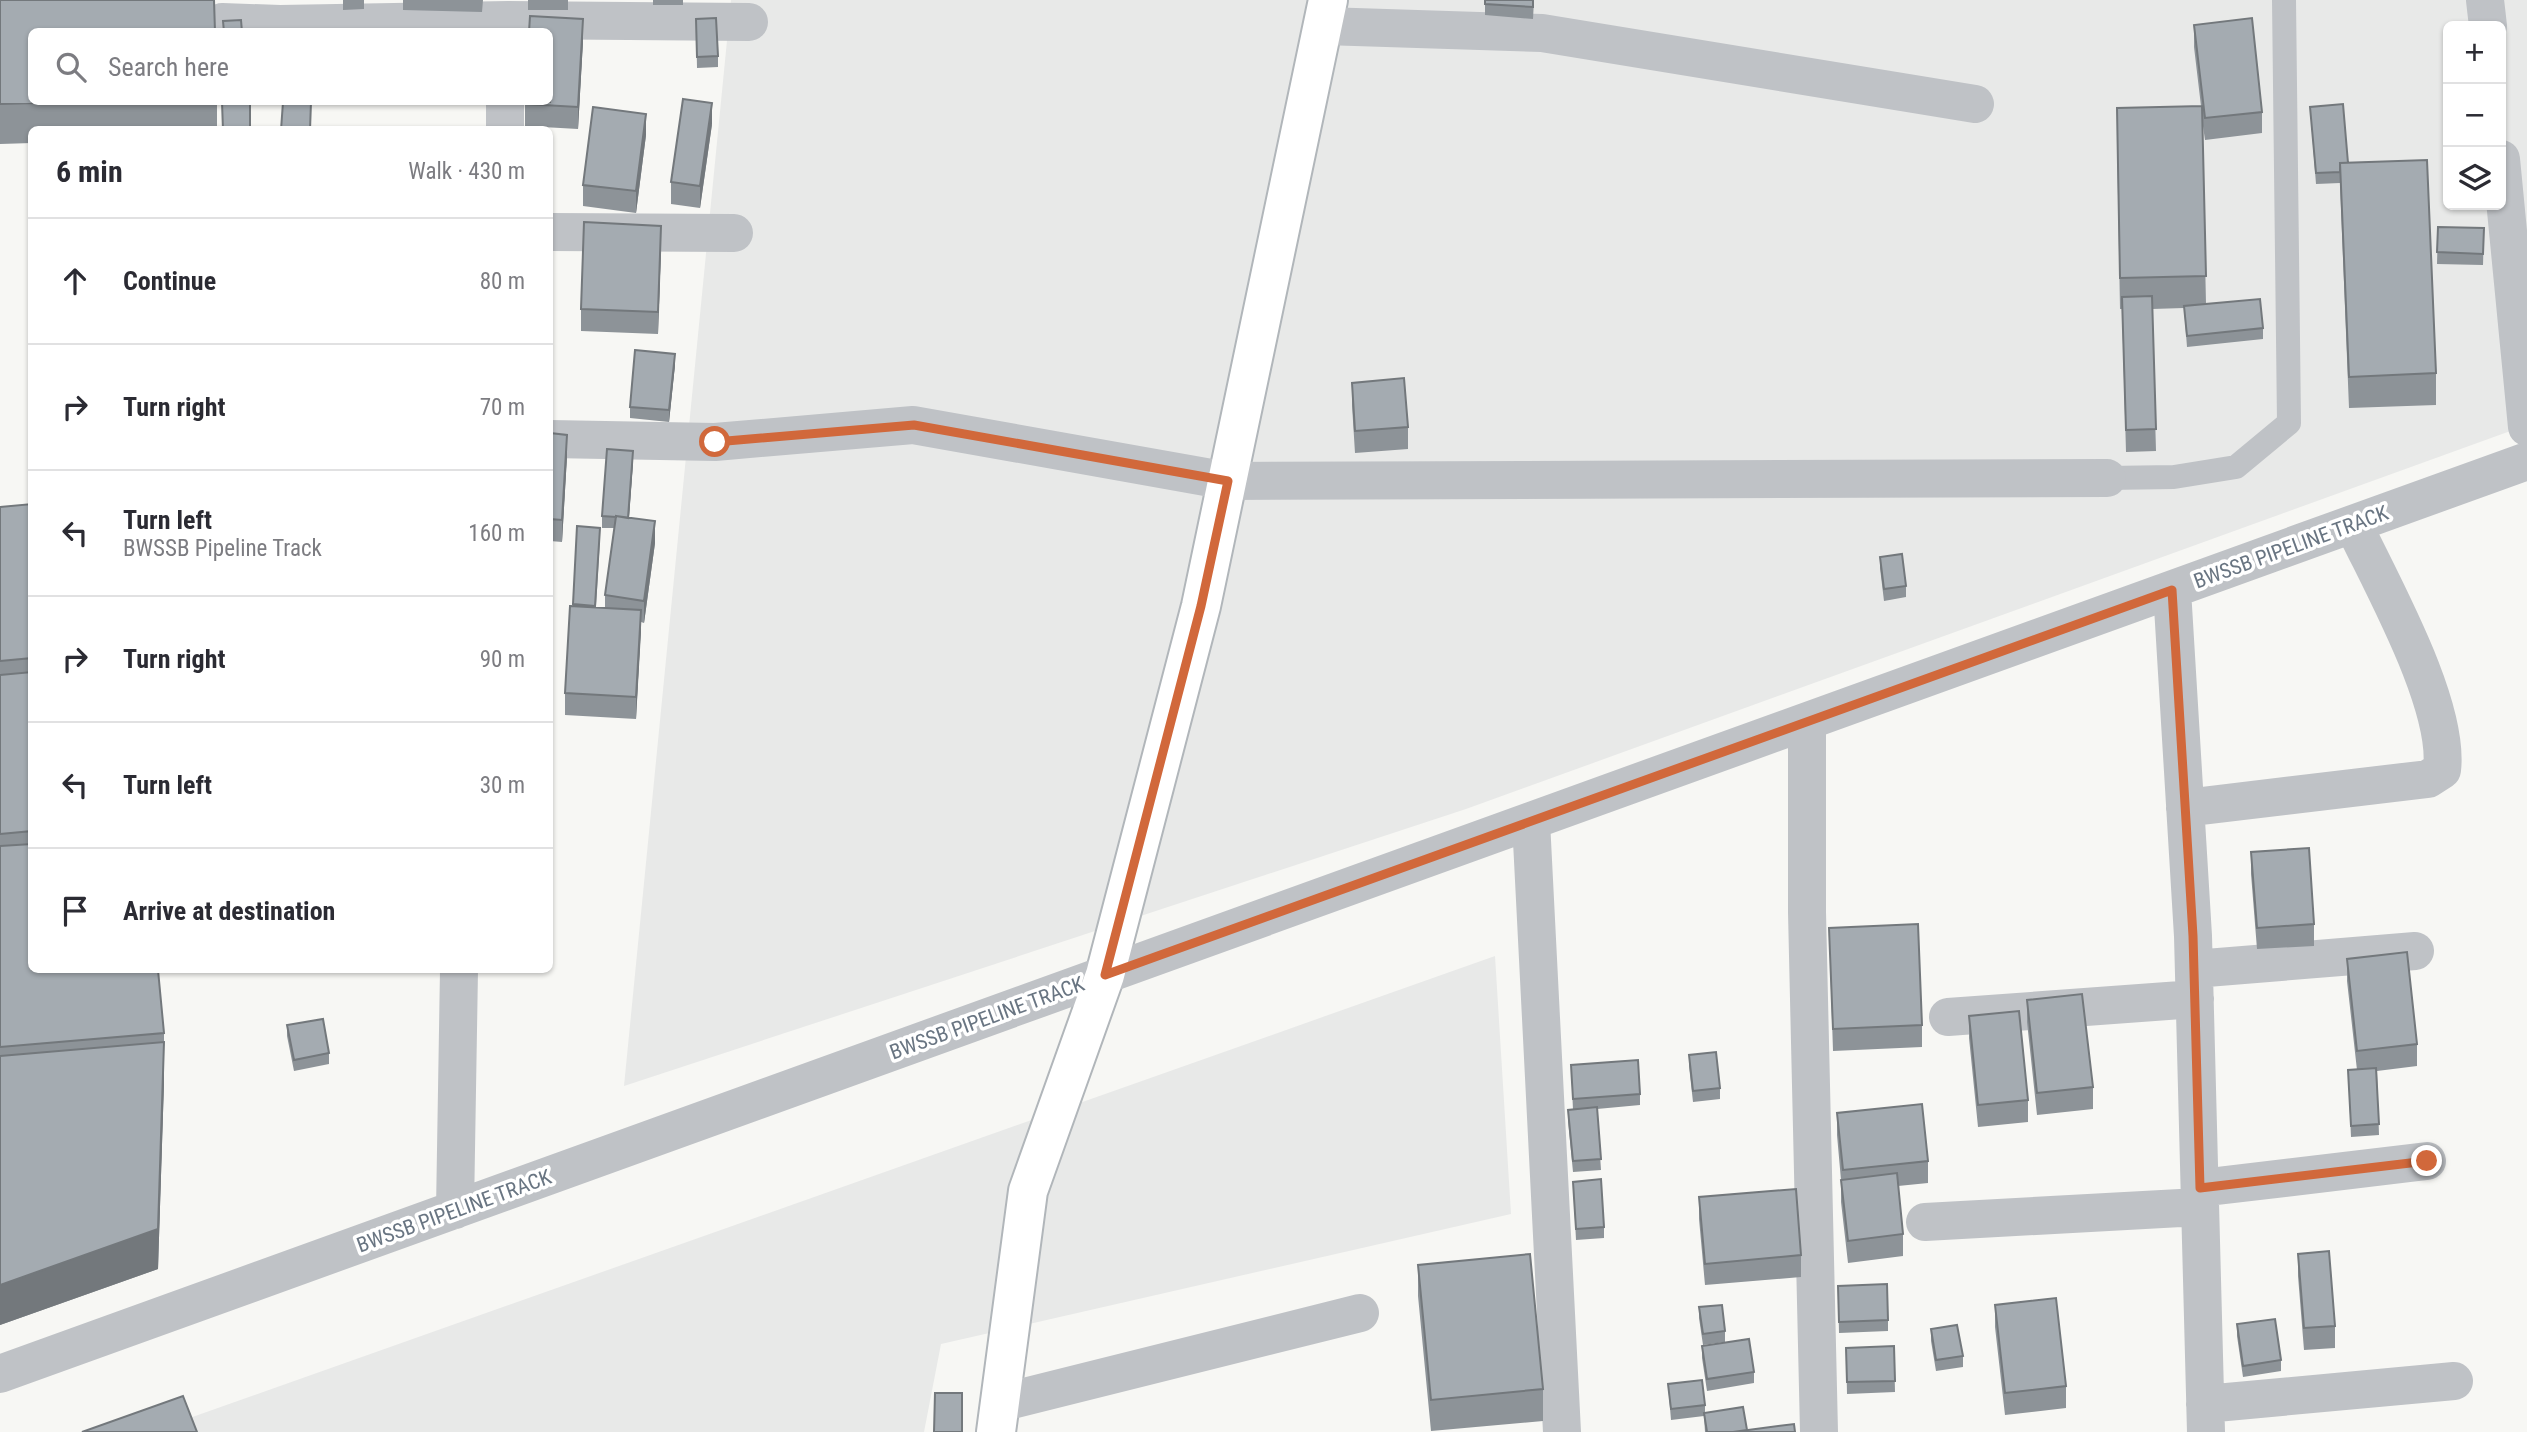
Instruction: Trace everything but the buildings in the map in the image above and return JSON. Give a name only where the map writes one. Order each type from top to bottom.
[{"type":"street","points":[[2485,0],[2487,21]]},
{"type":"street","points":[[1360,1313],[998,1418],[1028,1191],[1105,975],[1201,606],[1326,13],[1542,33],[1975,104]]},
{"type":"street","points":[[222,22],[280,24],[508,17],[749,22]]},
{"type":"street","points":[[505,105],[505,126]]},
{"type":"street","points":[[2506,210],[2527,427]]},
{"type":"street","points":[[553,232],[734,233]]},
{"type":"street","points":[[553,439],[715,442],[914,425],[1228,481],[2107,478]]},
{"type":"street","name":"BWSSB PIPELINE TRACK","points":[[0,1374],[2527,461]]},
{"type":"street","points":[[2185,808],[2428,779],[2442,770],[2444,752],[2424,676],[2353,524]]},
{"type":"street","points":[[2172,590],[2194,984],[2205,1418],[2454,1381]]},
{"type":"street","points":[[1807,722],[1807,912],[1819,1432]]},
{"type":"street","points":[[1531,821],[1562,1432]]},
{"type":"street","points":[[1948,1017],[2416,951]]},
{"type":"street","points":[[455,1210],[459,973]]},
{"type":"street","points":[[1925,1222],[2199,1198],[2427,1161]]},
{"type":"lane","points":[[2107,478],[2174,477],[2236,467],[2289,424],[2284,0]]},
{"type":"shaded area","points":[[731,0],[2527,0],[2527,425],[1466,809],[624,1086]]},
{"type":"shaded area","points":[[1495,956],[1511,1214],[941,1344],[924,1432],[150,1432]]},
{"type":"route","points":[[715,442],[914,425],[1228,481],[1201,606],[1105,975],[2172,590],[2193,936],[2200,1188],[2427,1161]]}]
